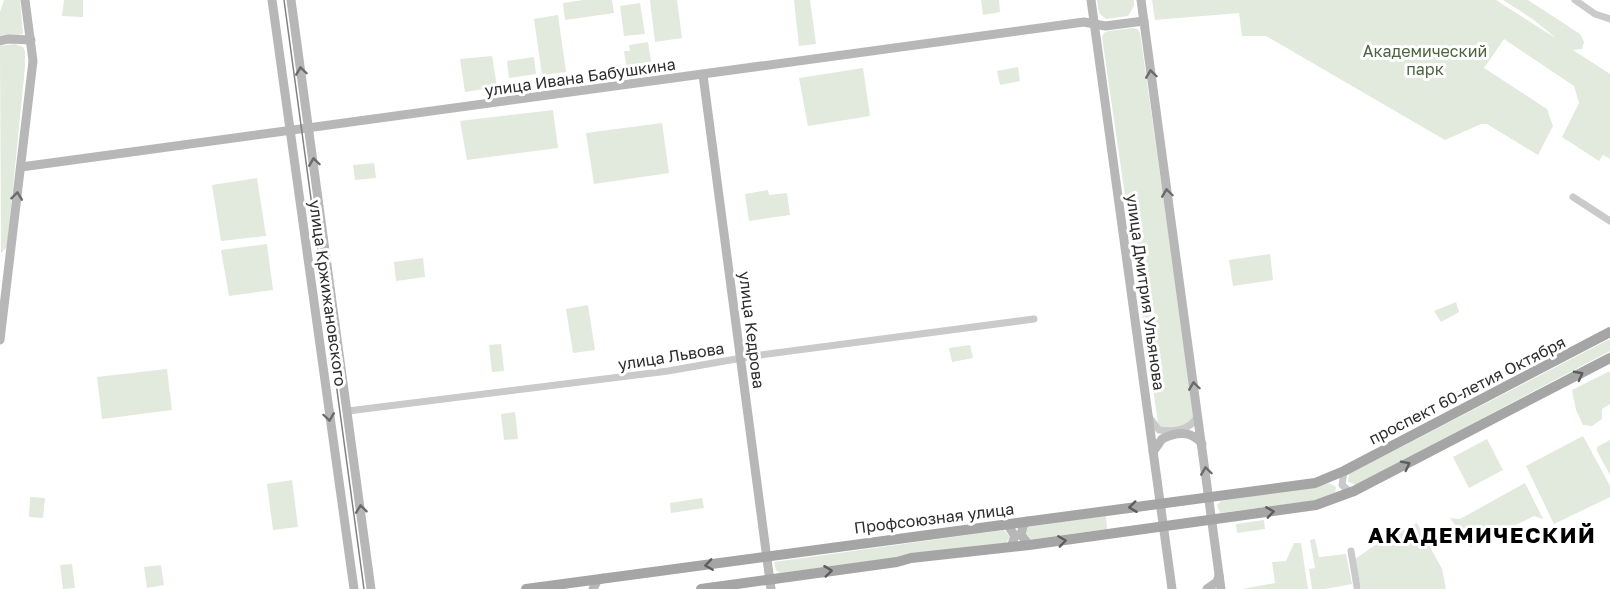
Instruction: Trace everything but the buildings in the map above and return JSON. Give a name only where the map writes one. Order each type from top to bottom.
[{"type":"main road","name":"проспект 60-летия Октября","points":[[1344,471],[1608,334]]},
{"type":"main road","points":[[701,589],[770,584],[911,558],[1029,545],[1316,505],[1354,491],[1610,358]]},
{"type":"main road","name":"Профсоюзная улица","points":[[534,589],[1315,483],[1344,471]]},
{"type":"street","points":[[0,340],[33,66],[26,0]]},
{"type":"street","name":"улица Кржижановского","points":[[272,0],[354,589]]},
{"type":"street","name":"улица Кржижановского","points":[[291,0],[371,589]]},
{"type":"street","name":"улица Дмитрия Ульянова","points":[[1091,0],[1172,589]]},
{"type":"street","name":"улица Дмитрия Ульянова","points":[[1141,0],[1221,589]]},
{"type":"street","points":[[1575,0],[1595,14],[1610,19]]},
{"type":"street","name":"улица Ивана Бабушкина","points":[[21,167],[1078,23],[1105,26],[1144,21]]},
{"type":"street","points":[[0,41],[31,40]]},
{"type":"street","name":"улица Кедрова","points":[[703,75],[770,584]]},
{"type":"street","points":[[1573,197],[1610,221]]},
{"type":"street","points":[[0,259],[10,254]]},
{"type":"street","name":"улица Львова","points":[[348,411],[668,371],[1034,319]]},
{"type":"street","points":[[1148,415],[1159,430],[1166,431],[1190,427],[1194,424],[1197,414]]},
{"type":"street","points":[[1153,452],[1162,440],[1186,433],[1194,435],[1202,444]]},
{"type":"street","points":[[1344,471],[1342,484],[1349,491],[1354,491]]},
{"type":"street","points":[[1027,521],[1021,534],[1029,545]]},
{"type":"street","points":[[1007,524],[1015,536],[1011,547]]},
{"type":"street","points":[[1351,551],[1357,587]]},
{"type":"street","points":[[1207,589],[1217,582],[1219,573]]},
{"type":"street","points":[[1170,577],[1178,589]]},
{"type":"street","points":[[593,589],[597,581],[603,578]]},
{"type":"green space","points":[[4,0],[20,0],[23,34],[0,38],[0,12]]},
{"type":"green space","points":[[64,0],[83,0],[83,17],[62,16]]},
{"type":"green space","points":[[612,0],[614,13],[565,20],[563,3]]},
{"type":"green space","points":[[650,0],[677,0],[682,38],[655,42]]},
{"type":"green space","points":[[794,0],[810,0],[816,44],[799,46]]},
{"type":"green space","points":[[981,0],[999,0],[1000,12],[983,15]]},
{"type":"green space","points":[[1097,0],[1134,0],[1134,6],[1128,16],[1106,19],[1099,13]]},
{"type":"green space","name":"Академический парк","points":[[1152,0],[1496,0],[1557,39],[1534,20],[1503,0],[1528,0],[1580,34],[1584,42],[1582,49],[1573,50],[1610,74],[1610,159],[1603,155],[1599,161],[1562,137],[1579,103],[1574,86],[1504,39],[1484,68],[1547,109],[1553,126],[1538,155],[1487,124],[1481,124],[1445,140],[1266,36],[1242,36],[1239,13],[1155,20]]},
{"type":"green space","points":[[640,3],[645,34],[624,36],[620,6]]},
{"type":"green space","points":[[558,15],[566,72],[542,75],[534,19]]},
{"type":"green space","points":[[1133,28],[1140,33],[1194,413],[1194,418],[1189,425],[1163,429],[1158,423],[1102,37],[1108,31]]},
{"type":"green space","points":[[648,42],[652,67],[627,71],[624,51],[630,51],[629,45]]},
{"type":"green space","points":[[15,44],[23,47],[25,67],[7,247],[1,253],[0,46]]},
{"type":"green space","points":[[492,56],[497,87],[465,92],[460,59]]},
{"type":"green space","points":[[534,57],[536,74],[509,78],[507,61]]},
{"type":"green space","points":[[1018,67],[1020,81],[1000,85],[997,71]]},
{"type":"green space","points":[[863,68],[870,116],[808,126],[799,78]]},
{"type":"green space","points":[[553,110],[558,148],[467,160],[460,121]]},
{"type":"green space","points":[[662,123],[669,173],[594,184],[586,133]]},
{"type":"green space","points":[[374,163],[376,178],[355,180],[353,165]]},
{"type":"green space","points":[[257,178],[266,236],[221,241],[212,185]]},
{"type":"green space","points":[[768,190],[769,195],[787,193],[790,215],[749,221],[745,194]]},
{"type":"green space","points":[[267,244],[273,290],[229,296],[221,250]]},
{"type":"green space","points":[[1270,254],[1273,280],[1233,286],[1229,260]]},
{"type":"green space","points":[[423,258],[425,277],[396,281],[394,262]]},
{"type":"green space","points":[[1456,302],[1459,312],[1441,322],[1434,311]]},
{"type":"green space","points":[[588,305],[595,350],[573,353],[566,309]]},
{"type":"green space","points":[[1610,340],[1610,351],[1356,485],[1348,482],[1349,474]]},
{"type":"green space","points":[[501,344],[504,371],[492,372],[489,345]]},
{"type":"green space","points":[[970,345],[973,358],[952,362],[949,348]]},
{"type":"green space","points":[[167,369],[172,410],[102,419],[97,377]]},
{"type":"green space","points":[[1610,372],[1610,404],[1602,409],[1602,419],[1592,426],[1583,425],[1576,410],[1572,390]]},
{"type":"green space","points":[[515,412],[518,439],[504,440],[501,414]]},
{"type":"green space","points":[[1583,436],[1610,486],[1610,497],[1554,524],[1526,466]]},
{"type":"green space","points":[[1487,439],[1503,470],[1469,488],[1453,457]]},
{"type":"green space","points":[[1610,440],[1610,475],[1597,447]]},
{"type":"green space","points":[[292,480],[298,527],[273,530],[267,484]]},
{"type":"green space","points":[[1329,483],[1336,487],[1335,493],[1318,500],[1220,513],[1217,505],[1221,501]]},
{"type":"green space","points":[[1525,483],[1543,519],[1534,516],[1471,547],[1450,518],[1460,519]]},
{"type":"green space","points":[[30,497],[45,498],[43,518],[29,517]]},
{"type":"green space","points":[[702,498],[704,508],[671,513],[670,503]]},
{"type":"green space","points":[[1106,516],[1107,529],[1024,539],[1026,527]]},
{"type":"green space","points":[[1264,520],[1265,529],[1237,533],[1236,524]]},
{"type":"green space","points":[[1417,523],[1442,569],[1446,589],[1361,589],[1355,559]]},
{"type":"green space","points":[[1004,530],[1010,537],[1006,543],[780,573],[776,570],[774,562]]},
{"type":"green space","points":[[1315,539],[1319,557],[1346,554],[1352,584],[1312,589],[1309,569],[1315,568],[1310,540]]},
{"type":"green space","points":[[1294,543],[1301,543],[1308,589],[1242,589],[1275,583],[1272,562],[1286,561]]},
{"type":"green space","points":[[72,564],[75,588],[63,589],[60,565]]},
{"type":"green space","points":[[161,565],[164,585],[147,588],[144,567]]},
{"type":"tram line","points":[[284,0],[364,589]]},
{"type":"district","name":"АКАДЕМИЧЕСКИЙ","points":[[1482,534]]}]
